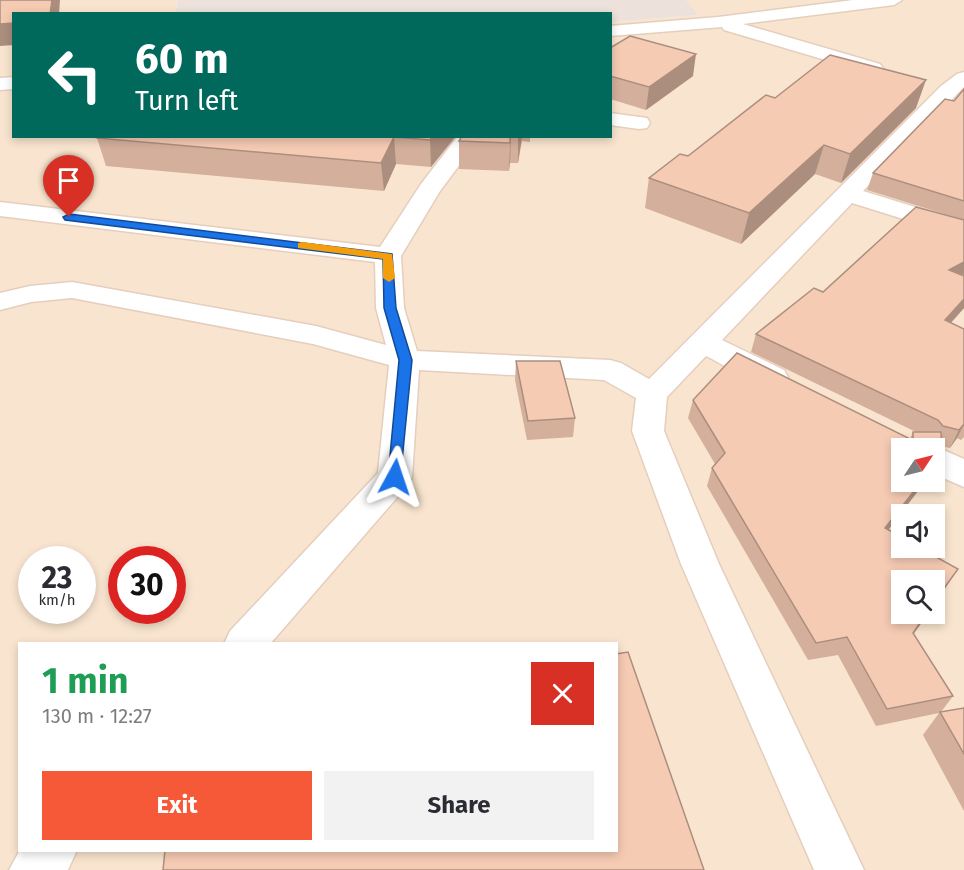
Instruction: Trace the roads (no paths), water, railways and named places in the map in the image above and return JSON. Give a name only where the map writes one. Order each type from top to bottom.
[{"type":"street","points":[[612,31],[718,22],[894,0]]},
{"type":"street","points":[[718,22],[890,73]]},
{"type":"street","points":[[839,870],[692,542],[648,431],[652,394],[950,86]]},
{"type":"street","points":[[612,119],[639,123]]},
{"type":"street","points":[[246,642],[395,477],[405,360],[390,308],[388,256],[429,189],[468,138]]},
{"type":"street","points":[[847,194],[964,230]]},
{"type":"street","points":[[0,209],[388,256]]},
{"type":"street","points":[[0,302],[30,294],[72,290],[316,335],[405,360],[610,370],[652,394]]},
{"type":"street","points":[[702,342],[798,390]]},
{"type":"street","points":[[945,464],[964,474]]},
{"type":"street","points":[[34,870],[50,852]]}]
